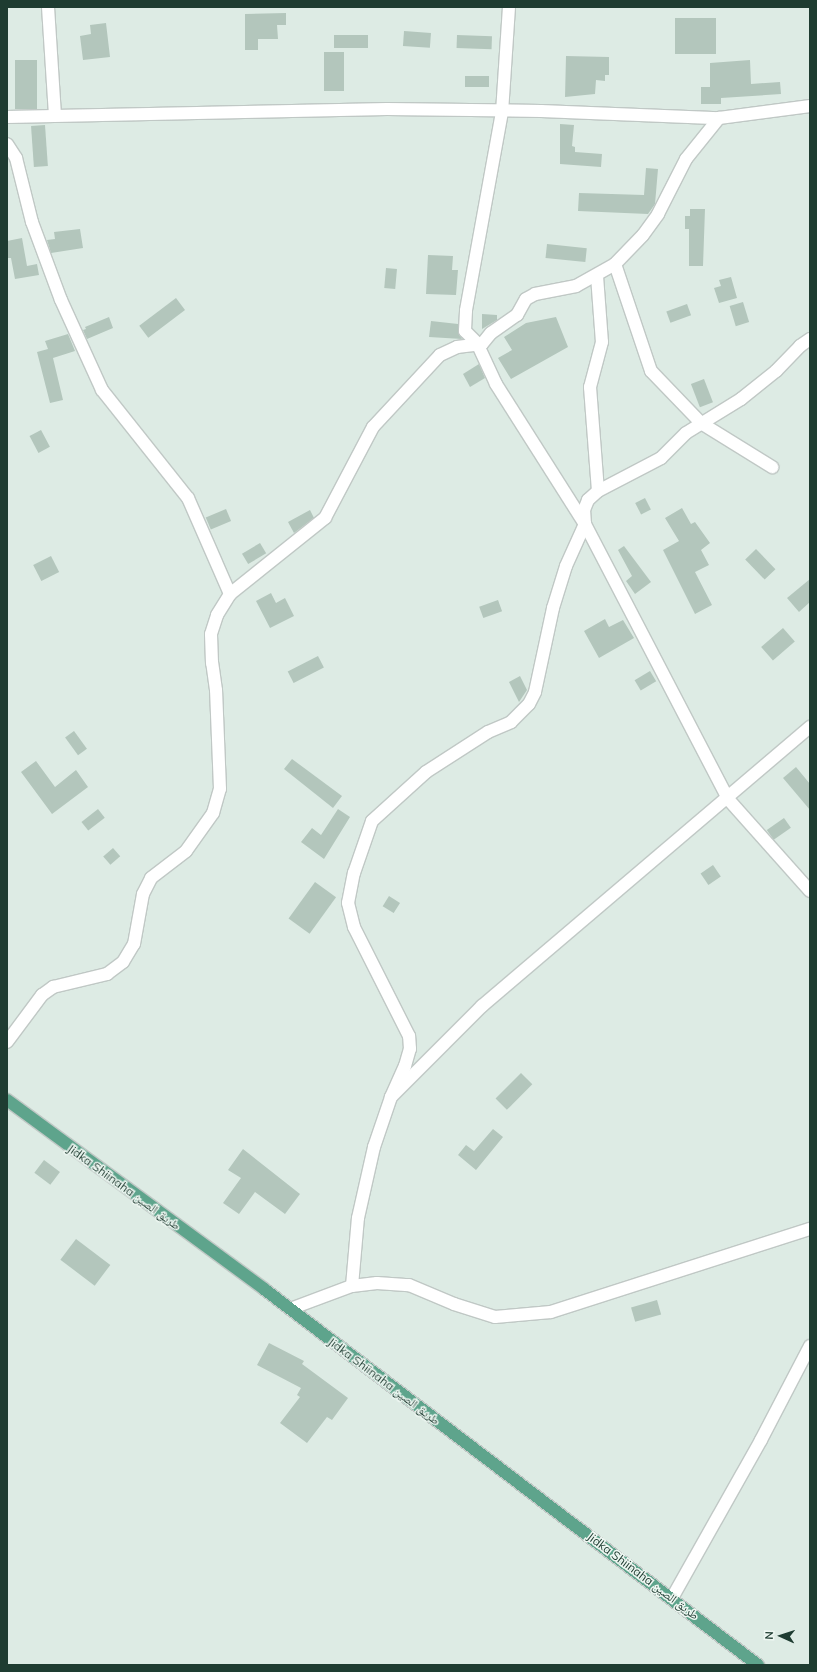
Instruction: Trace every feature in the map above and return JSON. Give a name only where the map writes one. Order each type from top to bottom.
[{"type":"main road","name":"Jidka Shiinaha طريق الصين","points":[[7,1100],[290,1309],[672,1598],[758,1665]]},
{"type":"street","points":[[48,7],[55,115]]},
{"type":"street","points":[[509,7],[502,112],[466,311],[465,330],[477,343],[496,384],[585,524],[728,799],[810,891]]},
{"type":"street","points":[[7,117],[387,109],[502,112],[541,111],[719,118],[788,111],[810,106]]},
{"type":"street","points":[[788,111],[810,113]]},
{"type":"street","points":[[7,1042],[42,995],[53,987],[107,974],[123,962],[134,944],[143,894],[151,878],[186,851],[214,813],[220,789],[220,758],[211,634],[217,615],[230,594],[325,518],[373,427],[440,356],[457,347],[477,343],[482,344],[491,333],[517,315],[526,299],[535,294],[576,286],[597,276],[615,264],[643,235],[658,214],[686,159],[719,118]]},
{"type":"street","points":[[7,144],[16,158],[32,222],[61,300],[102,390],[188,498],[230,594]]},
{"type":"street","points":[[615,264],[651,371],[702,423],[772,466]]},
{"type":"street","points":[[597,276],[602,342],[590,387],[598,491]]},
{"type":"street","points":[[352,1286],[358,1218],[374,1147],[391,1097],[405,1066],[410,1049],[409,1036],[354,927],[348,903],[354,873],[372,821],[426,772],[488,732],[511,722],[529,704],[536,692],[541,659],[564,573],[585,524],[584,510],[588,500],[598,491],[661,458],[679,438],[741,399],[776,371],[800,346],[810,339]]},
{"type":"street","points":[[391,1097],[482,1006],[728,799],[810,727]]},
{"type":"street","points":[[290,1309],[352,1286],[377,1284],[409,1285],[495,1317],[551,1312],[810,1229]]},
{"type":"street","points":[[672,1598],[761,1440],[810,1346]]},
{"type":"building","points":[[286,13],[286,25],[277,25],[278,39],[258,39],[258,50],[245,50],[245,14]]},
{"type":"building","points":[[675,18],[716,18],[716,54],[675,54]]},
{"type":"building","points":[[106,23],[110,57],[83,60],[80,36],[91,34],[90,25]]},
{"type":"building","points":[[404,31],[431,33],[430,48],[403,46]]},
{"type":"building","points":[[334,35],[368,35],[368,48],[334,48]]},
{"type":"building","points":[[457,35],[492,36],[492,49],[457,48]]},
{"type":"building","points":[[324,52],[344,52],[344,91],[324,91]]},
{"type":"building","points":[[566,56],[609,57],[609,75],[605,75],[605,81],[596,80],[595,94],[565,97]]},
{"type":"building","points":[[15,60],[37,60],[37,109],[15,109]]},
{"type":"building","points":[[750,60],[751,84],[780,82],[781,94],[721,98],[721,104],[701,104],[701,87],[710,87],[710,63]]},
{"type":"building","points":[[465,76],[489,76],[489,87],[465,87]]},
{"type":"building","points":[[560,124],[574,125],[572,146],[575,147],[575,152],[602,154],[601,167],[560,164]]},
{"type":"building","points":[[45,125],[48,166],[34,167],[31,126]]},
{"type":"building","points":[[646,168],[658,169],[655,204],[648,214],[578,211],[579,193],[644,195]]},
{"type":"building","points":[[690,209],[705,209],[703,266],[689,266],[689,229],[685,229],[685,216],[690,216]]},
{"type":"building","points":[[80,229],[83,248],[51,253],[47,240],[55,239],[54,232]]},
{"type":"building","points":[[22,238],[27,266],[37,264],[39,275],[15,279],[11,258],[7,258],[7,241]]},
{"type":"building","points":[[547,244],[587,248],[585,262],[546,258]]},
{"type":"building","points":[[428,255],[453,256],[452,270],[458,270],[456,295],[426,294]]},
{"type":"building","points":[[386,268],[397,269],[395,289],[384,288]]},
{"type":"building","points":[[731,277],[737,298],[719,303],[714,288],[721,286],[719,280]]},
{"type":"building","points":[[176,298],[185,310],[148,338],[139,326]]},
{"type":"building","points":[[743,302],[749,322],[736,326],[730,306]]},
{"type":"building","points":[[687,304],[691,315],[670,323],[666,312]]},
{"type":"building","points":[[482,314],[497,315],[497,320],[482,329]]},
{"type":"building","points":[[109,317],[113,328],[87,339],[83,330],[86,329],[85,327]]},
{"type":"building","points":[[556,317],[568,347],[511,379],[498,358],[512,350],[504,337],[526,323]]},
{"type":"building","points":[[431,321],[458,324],[458,333],[462,339],[429,337]]},
{"type":"building","points":[[68,334],[75,351],[53,358],[63,400],[50,403],[37,352],[48,349],[45,341]]},
{"type":"building","points":[[479,364],[485,378],[470,387],[463,374]]},
{"type":"building","points":[[704,379],[713,402],[700,407],[691,384]]},
{"type":"building","points":[[41,430],[50,447],[38,453],[30,436]]},
{"type":"building","points":[[645,498],[651,510],[641,515],[635,503]]},
{"type":"building","points":[[682,508],[691,524],[695,522],[710,543],[701,550],[709,565],[695,572],[712,605],[695,614],[663,550],[679,541],[665,518]]},
{"type":"building","points":[[226,509],[231,521],[211,530],[206,518]]},
{"type":"building","points":[[310,510],[314,518],[294,533],[288,522]]},
{"type":"building","points":[[260,543],[266,553],[248,564],[242,554]]},
{"type":"building","points":[[624,546],[651,582],[635,594],[626,581],[632,576],[618,550]]},
{"type":"building","points":[[756,549],[775,569],[765,580],[745,559]]},
{"type":"building","points":[[51,556],[59,572],[41,581],[33,565]]},
{"type":"building","points":[[810,579],[810,602],[799,612],[787,598]]},
{"type":"building","points":[[271,593],[276,603],[285,598],[294,616],[270,628],[256,601]]},
{"type":"building","points":[[498,600],[502,611],[483,618],[479,607]]},
{"type":"building","points":[[605,619],[609,627],[623,620],[634,638],[599,658],[584,631]]},
{"type":"building","points":[[783,628],[795,642],[773,661],[761,647]]},
{"type":"building","points":[[318,656],[324,668],[294,683],[288,671]]},
{"type":"building","points":[[650,671],[656,681],[641,691],[635,680]]},
{"type":"building","points":[[520,676],[527,690],[519,702],[509,682]]},
{"type":"building","points":[[74,731],[87,749],[78,755],[65,737]]},
{"type":"building","points":[[292,759],[342,796],[333,808],[284,769]]},
{"type":"building","points":[[36,761],[55,787],[76,770],[88,787],[52,814],[21,772]]},
{"type":"building","points":[[796,767],[810,784],[810,810],[783,778]]},
{"type":"building","points":[[98,809],[105,818],[88,831],[81,822]]},
{"type":"building","points":[[338,809],[350,817],[324,859],[301,842],[312,828],[321,835]]},
{"type":"building","points":[[784,818],[791,828],[774,840],[767,830]]},
{"type":"building","points":[[113,848],[120,856],[110,865],[103,857]]},
{"type":"building","points":[[713,865],[721,877],[708,885],[701,873]]},
{"type":"building","points":[[315,882],[336,897],[310,934],[289,918]]},
{"type":"building","points":[[389,896],[400,903],[394,913],[383,906]]},
{"type":"building","points":[[521,1073],[532,1084],[507,1110],[496,1098]]},
{"type":"building","points":[[493,1129],[503,1137],[476,1170],[458,1155],[466,1145],[474,1151]]},
{"type":"building","points":[[243,1149],[300,1194],[285,1214],[255,1192],[239,1214],[223,1203],[241,1178],[228,1170]]},
{"type":"building","points":[[44,1160],[60,1172],[50,1185],[34,1173]]},
{"type":"building","points":[[76,1239],[110,1265],[95,1286],[60,1260]]},
{"type":"building","points":[[657,1300],[661,1314],[635,1322],[631,1307]]},
{"type":"building","points":[[269,1343],[304,1361],[302,1364],[348,1398],[332,1420],[327,1417],[307,1443],[280,1423],[300,1397],[297,1395],[301,1388],[257,1365]]}]
